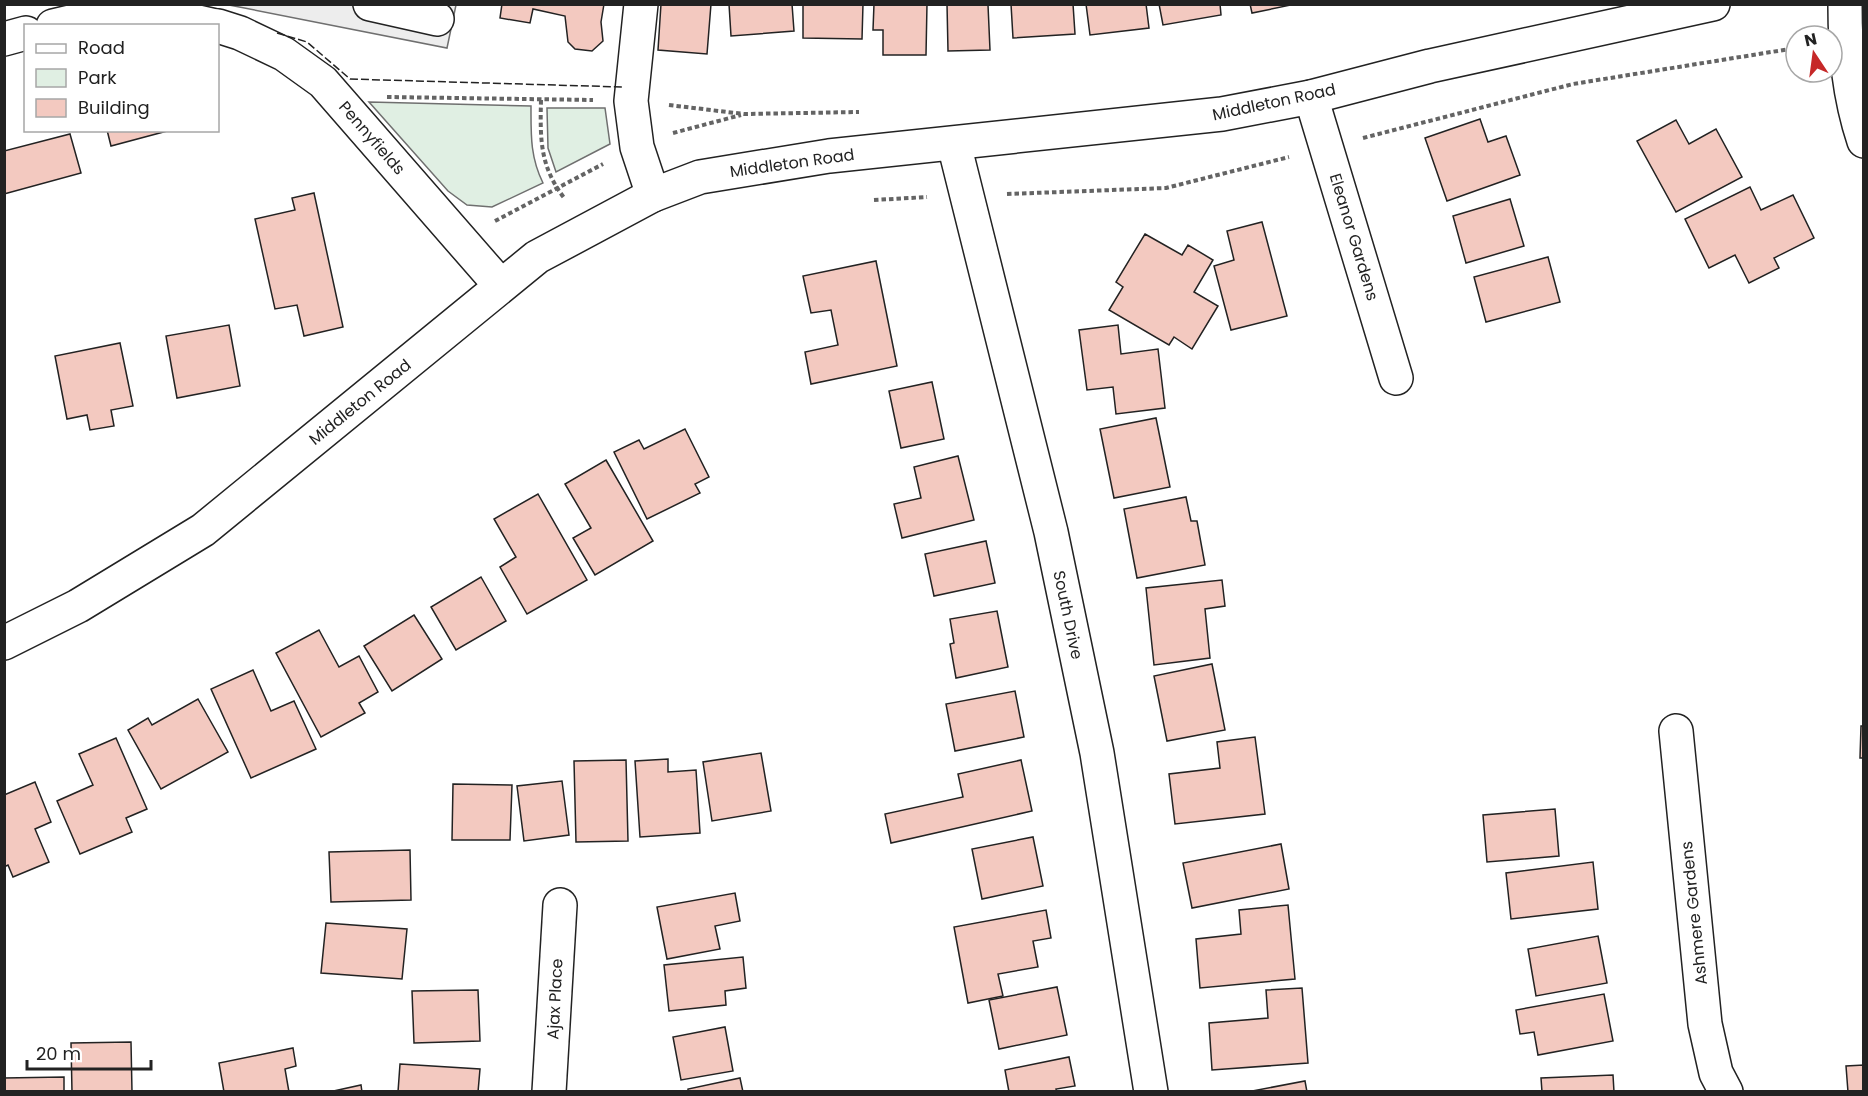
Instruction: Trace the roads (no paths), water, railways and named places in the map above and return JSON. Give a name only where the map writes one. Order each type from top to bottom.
[{"type":"street","points":[[370,4],[437,19]]},
{"type":"street","points":[[641,4],[632,101],[637,147],[653,195]]},
{"type":"street","name":"Middleton Road","points":[[4,643],[78,606],[203,530],[537,257],[653,195],[700,177],[755,166],[1222,114],[1311,97],[1430,66],[1713,4]]},
{"type":"street","points":[[1845,4],[1845,54],[1854,112],[1863,141]]},
{"type":"street","name":"Pennyfields","points":[[61,24],[99,15],[145,10],[212,20],[284,54],[323,82],[500,285]]},
{"type":"street","points":[[4,39],[24,34]]},
{"type":"street","name":"Eleanor Gardens","points":[[1311,97],[1396,378]]},
{"type":"street","name":"South Drive","points":[[954,144],[965,196],[1054,544],[1097,753],[1151,1092]]},
{"type":"street","name":"Ashmere Gardens","points":[[1676,731],[1705,1024],[1716,1073],[1726,1092]]},
{"type":"street","name":"Ajax Place","points":[[549,1092],[560,906]]}]
